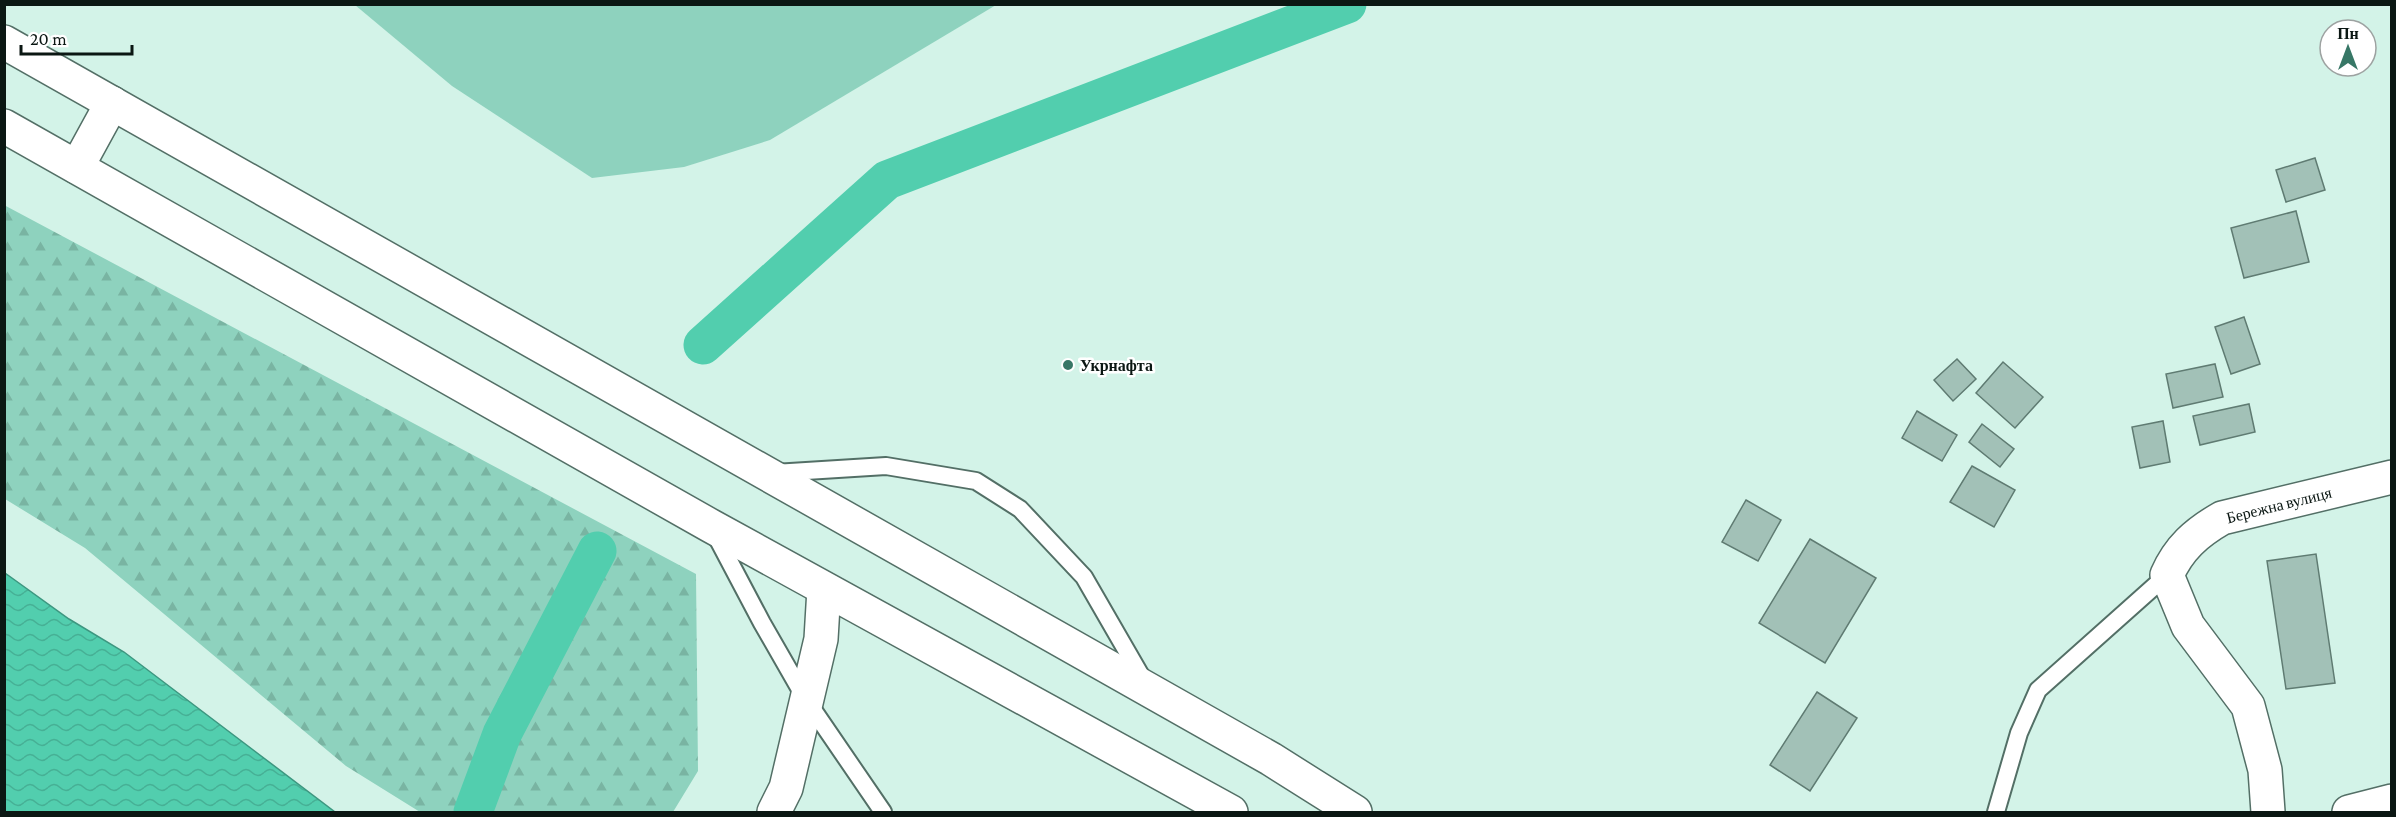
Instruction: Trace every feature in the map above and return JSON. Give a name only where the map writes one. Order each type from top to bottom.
[{"type":"street","points":[[4,42],[1271,759],[1355,813]]},
{"type":"street","points":[[77,167],[112,103]]},
{"type":"street","points":[[4,126],[711,526],[1231,813]]},
{"type":"street","name":"Бережна вулиця","points":[[2168,575],[2176,554],[2199,532],[2222,518],[2391,477]]},
{"type":"street","points":[[2168,575],[2188,626],[2248,706],[2265,770],[2268,813]]},
{"type":"street","points":[[774,813],[786,788],[822,639],[824,589]]},
{"type":"street","points":[[2349,813],[2391,801]]},
{"type":"lane","points":[[763,473],[886,466],[976,480],[1020,509],[1084,577],[1151,692]]},
{"type":"lane","points":[[711,526],[762,623],[806,698],[883,813]]},
{"type":"lane","points":[[1996,813],[2019,733],[2038,690],[2168,575]]},
{"type":"green space","points":[[355,5],[996,5],[770,140],[684,167],[592,178],[452,86]]},
{"type":"green space","points":[[4,205],[696,574],[698,771],[673,812],[420,812],[346,766],[85,548],[5,499]]},
{"type":"water","points":[[5,573],[69,619],[124,652],[335,812],[5,812]]},
{"type":"building","points":[[2315,158],[2325,190],[2286,202],[2276,170]]},
{"type":"building","points":[[2296,211],[2309,262],[2244,278],[2231,228]]},
{"type":"building","points":[[2244,317],[2260,364],[2231,374],[2215,327]]},
{"type":"building","points":[[1957,359],[1976,379],[1953,401],[1934,380]]},
{"type":"building","points":[[2003,362],[2043,397],[2015,428],[1976,393]]},
{"type":"building","points":[[2215,364],[2223,397],[2173,408],[2166,374]]},
{"type":"building","points":[[2249,404],[2255,432],[2200,445],[2193,416]]},
{"type":"building","points":[[1917,411],[1957,435],[1942,461],[1902,438]]},
{"type":"building","points":[[2163,421],[2170,462],[2140,468],[2132,427]]},
{"type":"building","points":[[1982,424],[2014,449],[2000,467],[1969,442]]},
{"type":"building","points":[[1972,466],[2015,490],[1994,527],[1950,502]]},
{"type":"building","points":[[1746,500],[1781,520],[1758,561],[1722,542]]},
{"type":"building","points":[[1810,539],[1876,578],[1825,663],[1759,623]]},
{"type":"building","points":[[2316,554],[2335,683],[2286,689],[2267,561]]},
{"type":"building","points":[[1817,692],[1857,718],[1810,791],[1770,765]]},
{"type":"waterway","points":[[703,345],[887,180],[1347,4]]},
{"type":"waterway","points":[[473,812],[502,734],[597,551]]},
{"type":"place","name":"Укрнафта","points":[[1068,365]]}]
